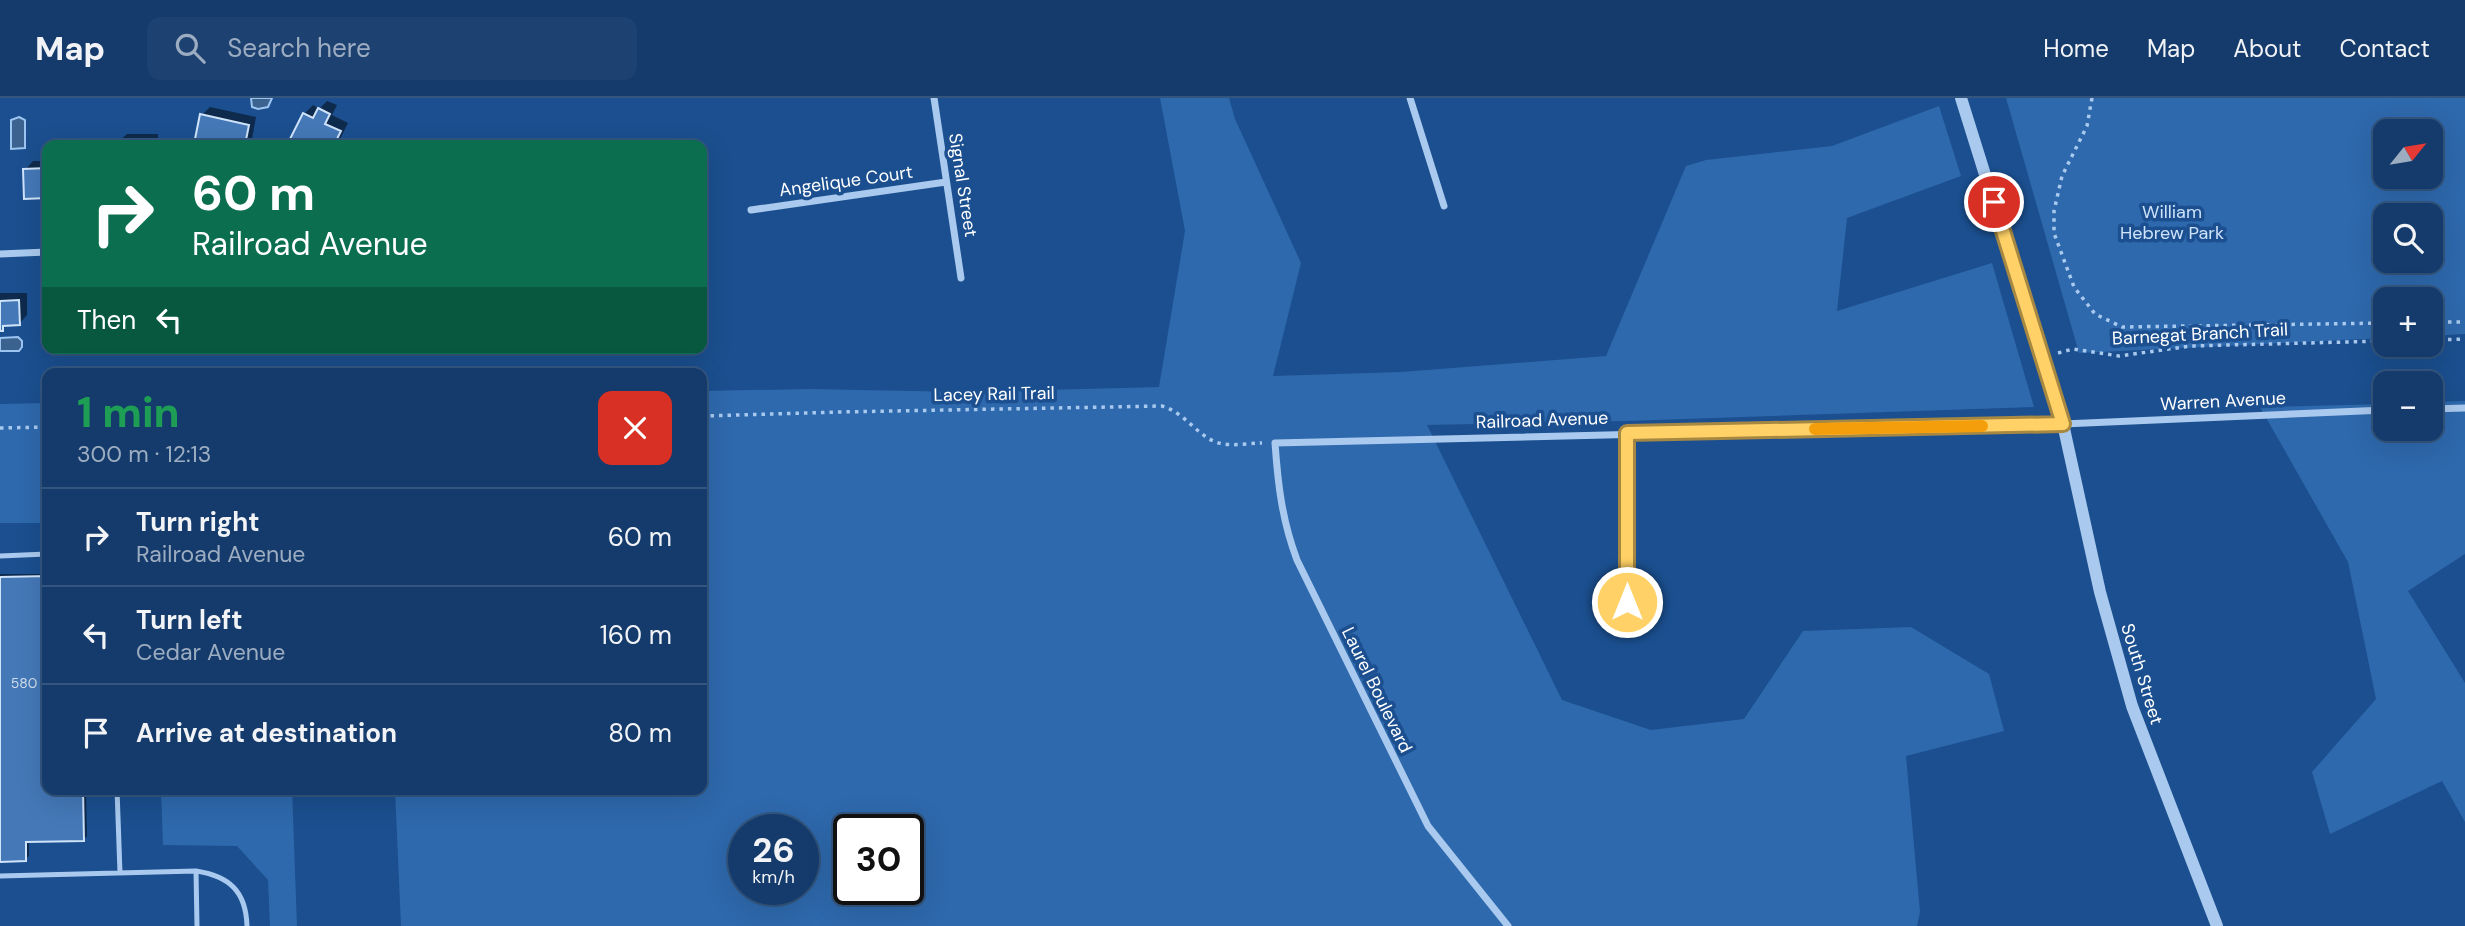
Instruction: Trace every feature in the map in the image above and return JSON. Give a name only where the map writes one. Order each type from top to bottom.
[{"type":"street","name":"Signal Street","points":[[934,98],[961,278]]},
{"type":"street","points":[[1410,98],[1444,206]]},
{"type":"street","name":"South Street","points":[[1961,98],[2063,424],[2099,592],[2132,706],[2217,926]]},
{"type":"street","name":"Angelique Court","points":[[751,210],[946,182]]},
{"type":"street","points":[[0,254],[42,253]]},
{"type":"street","points":[[2443,409],[2465,408]]},
{"type":"street","name":"Warren Avenue","points":[[2063,424],[2373,411]]},
{"type":"street","name":"Railroad Avenue","points":[[1275,443],[2063,424]]},
{"type":"street","points":[[1627,433],[1627,602]]},
{"type":"street","name":"Laurel Boulevard","points":[[1275,443],[1285,530],[1297,560],[1428,826],[1508,926]]},
{"type":"lane","points":[[0,555],[42,554]]},
{"type":"lane","points":[[117,795],[120,873]]},
{"type":"lane","points":[[196,871],[197,926]]},
{"type":"lane","points":[[0,876],[196,871],[208,873],[232,884],[241,896],[247,926]]},
{"type":"path","points":[[2092,98],[2087,125],[2062,176],[2054,211],[2054,233],[2074,287],[2095,313],[2122,327],[2373,323]]},
{"type":"path","points":[[2443,323],[2465,322]]},
{"type":"path","points":[[2443,340],[2465,339]]},
{"type":"path","name":"Barnegat Branch Trail","points":[[2058,353],[2073,349],[2119,356],[2191,346],[2373,341]]},
{"type":"path","name":"Lacey Rail Trail","points":[[707,416],[1162,406],[1176,410],[1208,438],[1223,444],[1275,443]]},
{"type":"path","points":[[0,428],[42,427]]},
{"type":"green space","points":[[1160,98],[1229,98],[1235,119],[1301,263],[1273,376],[1401,372],[1606,356],[1686,166],[1706,160],[1832,146],[1939,106],[1961,176],[1847,218],[1837,311],[1992,263],[2034,407],[1427,425],[1562,700],[1651,730],[1744,719],[1803,631],[1911,627],[1989,674],[2004,731],[1906,756],[1920,912],[1917,926],[401,926],[395,795],[707,795],[707,391],[809,389],[963,392],[1159,387],[1185,231]]},
{"type":"green space","name":"William Hebrew Park","points":[[2006,98],[2465,98],[2465,334],[2443,335],[2443,287],[2373,287],[2373,339],[2079,353]]},
{"type":"green space","points":[[2465,401],[2465,554],[2408,591],[2465,683],[2465,822],[2442,781],[2330,834],[2312,772],[2376,699],[2348,562],[2260,407],[2373,404],[2373,441],[2443,441],[2443,402]]},
{"type":"green space","points":[[42,403],[42,523],[0,523],[0,404]]},
{"type":"green space","points":[[161,795],[292,795],[297,926],[270,926],[268,880],[237,846],[163,845]]},
{"type":"shaded area","points":[[251,98],[272,98],[268,107],[252,107]]},
{"type":"shaded area","points":[[19,117],[25,120],[25,148],[11,149],[11,120]]},
{"type":"shaded area","points":[[18,337],[22,341],[19,351],[0,351],[0,338]]},
{"type":"building","points":[[318,108],[330,114],[325,124],[341,131],[336,140],[290,140],[303,113],[313,118]]},
{"type":"building","points":[[200,114],[249,125],[246,140],[195,140]]},
{"type":"building","points":[[42,168],[42,198],[24,199],[23,169]]},
{"type":"building","points":[[19,300],[20,325],[3,326],[3,331],[0,331],[0,301]]},
{"type":"building","points":[[42,576],[42,795],[83,795],[84,841],[26,842],[26,861],[0,862],[0,577]]},
{"type":"slow traffic","points":[[1815,429],[1982,426]]},
{"type":"route","points":[[1627,602],[1627,433],[2063,424],[1994,202]]}]
